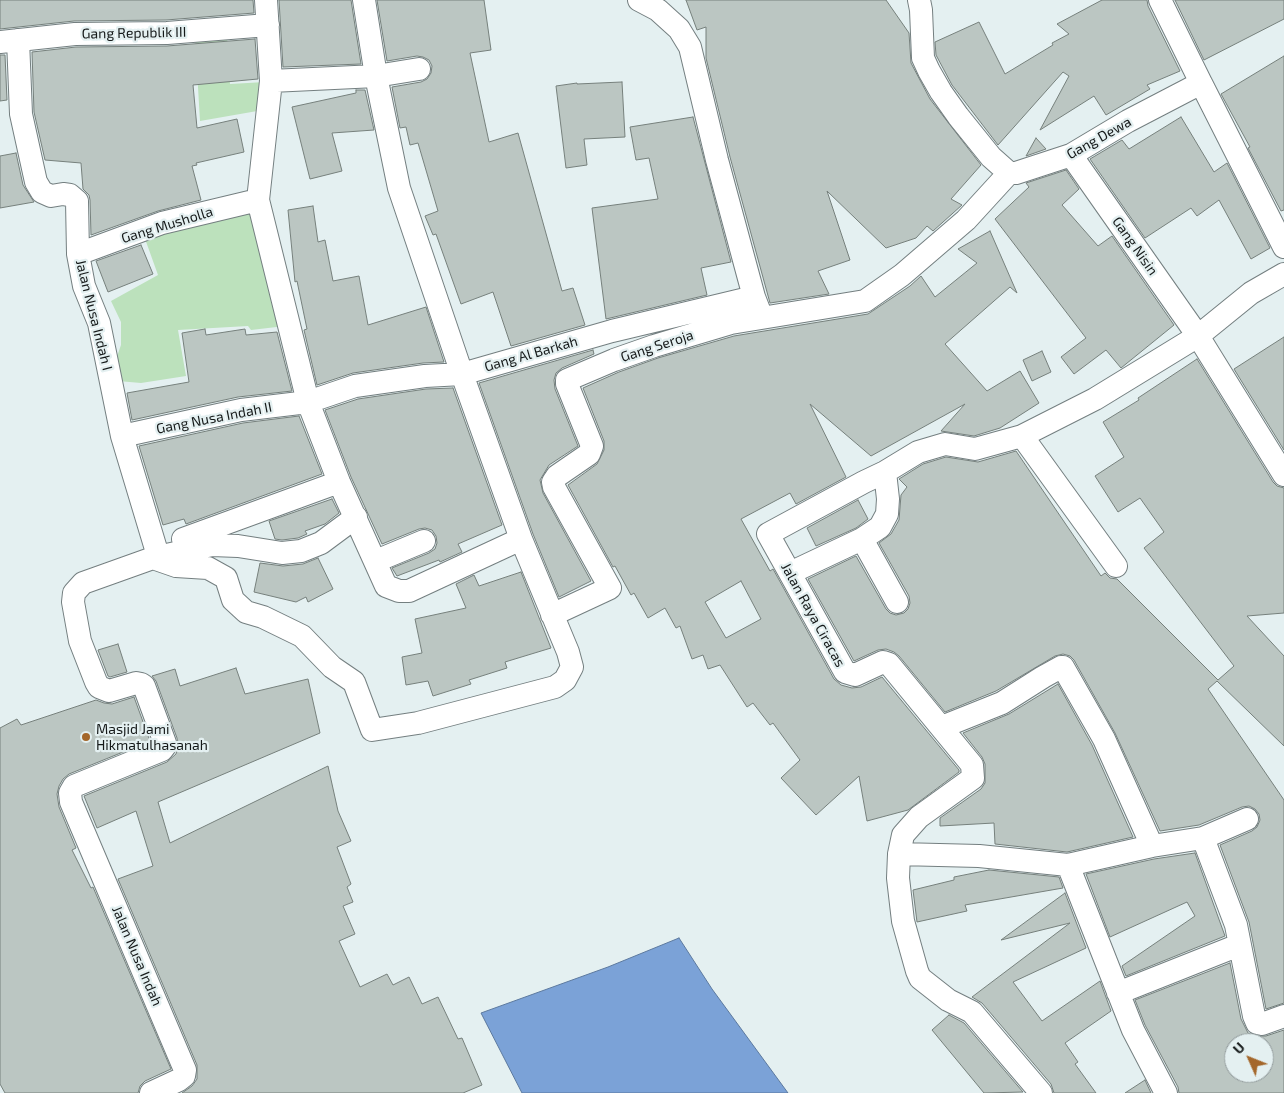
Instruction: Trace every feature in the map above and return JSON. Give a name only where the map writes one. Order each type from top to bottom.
[{"type":"street","points":[[266,0],[270,82],[258,200],[308,402],[339,482],[386,586],[400,591],[409,591],[521,539]]},
{"type":"street","points":[[155,554],[176,566],[208,568],[226,578],[233,600],[246,612],[263,617],[302,636],[332,667],[354,682],[372,730],[418,723],[555,687],[565,680],[572,667],[568,652],[521,539],[462,374],[399,188],[376,76],[364,0]]},
{"type":"street","points":[[639,0],[658,10],[679,29],[690,47],[717,160],[758,307]]},
{"type":"street","points":[[919,0],[923,58],[929,71],[958,116],[991,157],[1008,173]]},
{"type":"street","points":[[1160,0],[1284,247]]},
{"type":"street","name":"Gang Republik III","points":[[9,41],[75,34],[167,33],[268,25]]},
{"type":"street","name":"Jalan Nusa Indah I","points":[[9,41],[21,114],[36,182],[42,192],[50,196],[70,195],[76,201],[78,254],[84,286],[99,323],[122,436],[155,554]]},
{"type":"street","points":[[270,82],[376,76],[419,69]]},
{"type":"street","name":"Gang Dewa","points":[[1008,173],[1016,173],[1071,155],[1128,121],[1201,83]]},
{"type":"street","name":"Gang Nisin","points":[[1071,155],[1198,336],[1284,475]]},
{"type":"street","name":"Gang Seroja","points":[[552,615],[610,588],[554,487],[557,476],[589,454],[592,446],[567,380],[614,360],[654,346],[731,323],[758,307],[865,301],[902,275],[966,220],[1008,173]]},
{"type":"street","name":"Gang Musholla","points":[[78,254],[162,223],[258,200]]},
{"type":"street","points":[[1198,336],[1251,293],[1284,274]]},
{"type":"street","name":"Gang Al Barkah","points":[[308,402],[355,386],[425,376],[462,374],[612,331],[758,307]]},
{"type":"street","name":"Jalan Raya Ciracas","points":[[1042,1093],[972,1012],[948,1000],[920,978],[904,922],[898,878],[899,854],[903,835],[919,818],[973,778],[972,765],[889,664],[883,662],[855,675],[845,672],[768,534],[885,472],[918,452],[945,444],[975,449],[1022,436],[1095,399],[1198,336]]},
{"type":"street","name":"Gang Nusa Indah II","points":[[122,436],[241,410],[308,402]]},
{"type":"street","points":[[1022,436],[1116,566]]},
{"type":"street","points":[[790,573],[862,539],[880,527],[887,514],[888,499],[885,472]]},
{"type":"street","points":[[155,554],[339,482]]},
{"type":"street","points":[[155,554],[212,545],[238,546],[282,553],[301,551],[321,542],[356,517]]},
{"type":"street","points":[[862,539],[897,602]]},
{"type":"street","points":[[376,561],[424,541]]},
{"type":"street","name":"Jalan Nusa Indah","points":[[151,1093],[179,1080],[184,1076],[185,1070],[71,802],[70,793],[74,786],[162,750],[165,746],[143,685],[136,683],[109,691],[100,687],[96,682],[80,641],[73,602],[74,593],[83,583],[155,554]]},
{"type":"street","points":[[942,727],[1002,703],[1043,677],[1063,667],[1104,739],[1152,846]]},
{"type":"street","points":[[899,854],[980,856],[1068,865],[1152,846],[1203,838],[1247,819]]},
{"type":"street","points":[[1203,838],[1236,925],[1257,1023],[1262,1024],[1284,1016]]},
{"type":"street","points":[[1068,865],[1133,1030],[1166,1093]]},
{"type":"street","points":[[1118,993],[1239,945]]},
{"type":"green space","points":[[227,34],[230,84],[265,82],[263,110],[200,121],[195,36]]},
{"type":"green space","points":[[255,204],[285,326],[251,330],[248,326],[178,330],[186,376],[141,383],[118,381],[114,365],[121,345],[121,322],[111,301],[158,275],[144,236]]},
{"type":"water","points":[[679,938],[712,989],[788,1093],[522,1093],[481,1013],[608,967]]},
{"type":"building","points":[[0,0],[253,0],[254,13],[166,20],[74,21],[0,29]]},
{"type":"building","points":[[279,0],[351,0],[361,64],[283,67]]},
{"type":"building","points":[[377,0],[484,0],[491,50],[470,53],[489,142],[518,133],[562,291],[573,288],[585,325],[511,346],[493,292],[461,304],[436,234],[433,235],[425,216],[438,211],[418,143],[410,145],[406,127],[400,128],[392,87],[421,82],[427,79],[431,73],[432,66],[429,60],[417,56],[387,61]]},
{"type":"building","points":[[686,0],[886,0],[909,33],[911,63],[930,99],[981,165],[951,199],[962,205],[933,231],[927,226],[916,238],[886,248],[827,191],[850,260],[818,271],[829,294],[770,303],[730,157],[706,58],[706,27],[697,30]]},
{"type":"building","points":[[1102,0],[1147,0],[1148,6],[1180,71],[1147,85],[1150,89],[1106,115],[1094,96],[1040,130],[1069,76],[1063,72],[998,145],[952,85],[936,55],[935,42],[979,22],[1005,74],[1069,34],[1057,24]]},
{"type":"building","points":[[1175,0],[1284,0],[1284,19],[1204,60]]},
{"type":"building","points":[[255,39],[258,79],[193,85],[197,128],[237,119],[244,152],[196,163],[197,165],[192,166],[201,200],[158,211],[91,235],[90,200],[89,195],[83,189],[81,163],[45,160],[34,112],[32,52],[76,47],[167,46]]},
{"type":"building","points":[[0,55],[5,55],[7,100],[0,101]]},
{"type":"building","points":[[1284,56],[1284,210],[1281,211],[1248,148],[1250,147],[1221,94]]},
{"type":"building","points":[[622,82],[625,137],[584,139],[587,165],[566,168],[556,86],[577,83]]},
{"type":"building","points":[[356,90],[365,90],[374,130],[332,133],[342,171],[310,179],[292,107],[356,93]]},
{"type":"building","points":[[693,117],[731,262],[701,268],[707,295],[606,319],[592,208],[658,199],[649,158],[636,160],[630,127]]},
{"type":"building","points":[[1181,117],[1214,172],[1227,163],[1270,248],[1251,259],[1219,200],[1197,216],[1191,208],[1145,238],[1090,159],[1122,140],[1129,149]]},
{"type":"building","points":[[1036,138],[1046,149],[1026,156]]},
{"type":"building","points":[[16,153],[23,185],[34,202],[0,208],[0,156]]},
{"type":"building","points":[[1066,170],[1079,189],[1062,205],[1098,246],[1112,236],[1174,325],[1121,368],[1106,350],[1074,374],[1061,357],[1086,338],[995,219],[1029,187],[1026,183]]},
{"type":"building","points":[[313,206],[318,242],[325,240],[333,281],[359,276],[368,325],[426,307],[444,362],[423,363],[353,373],[317,385],[304,330],[307,329],[297,281],[295,282],[288,210]]},
{"type":"building","points":[[990,231],[1017,293],[1010,287],[945,344],[987,391],[1020,371],[1039,403],[1000,428],[974,436],[941,431],[965,404],[871,456],[810,404],[846,477],[796,504],[790,493],[741,519],[770,571],[773,569],[834,679],[841,685],[852,688],[861,687],[882,677],[959,770],[959,772],[908,810],[867,821],[859,776],[816,815],[781,778],[800,760],[773,723],[770,725],[753,703],[747,707],[720,665],[708,669],[703,655],[692,659],[680,626],[676,628],[665,608],[648,618],[634,593],[631,595],[615,566],[613,567],[568,485],[597,464],[604,450],[604,441],[583,388],[658,358],[734,336],[868,314],[910,286],[921,276],[935,297],[977,263],[958,249]],"holes":[[[741,581],[761,619],[726,638],[705,602]]]},
{"type":"building","points":[[141,245],[153,274],[108,292],[96,261]]},
{"type":"building","points":[[205,329],[206,335],[245,329],[246,335],[277,332],[292,391],[238,397],[132,420],[127,393],[189,382],[182,333]]},
{"type":"building","points":[[1284,337],[1284,450],[1234,369]]},
{"type":"building","points":[[593,350],[594,354],[562,368],[556,373],[554,380],[555,389],[578,446],[549,465],[540,480],[543,493],[591,581],[559,597],[533,534],[479,383]]},
{"type":"building","points":[[1042,351],[1051,372],[1032,381],[1023,360]]},
{"type":"building","points":[[1197,359],[1273,482],[1277,486],[1284,488],[1284,613],[1247,616],[1284,656],[1284,746],[1217,681],[1208,689],[1284,800],[1284,1003],[1266,1009],[1249,922],[1220,845],[1257,827],[1260,820],[1259,814],[1255,809],[1249,806],[1242,807],[1199,825],[1160,831],[1115,733],[1070,656],[1063,654],[1055,656],[996,691],[945,712],[894,652],[886,649],[878,650],[854,661],[808,579],[856,556],[886,609],[896,615],[904,613],[910,603],[909,596],[879,543],[891,534],[899,520],[901,495],[907,487],[899,479],[923,464],[946,457],[978,462],[1016,451],[1101,576],[1105,573],[1110,578],[1117,579],[1218,680],[1234,666],[1144,548],[1164,532],[1140,498],[1118,512],[1095,476],[1124,457],[1103,422],[1139,400],[1138,398]]},
{"type":"building","points":[[453,388],[502,525],[458,544],[462,552],[440,562],[439,560],[397,576],[392,568],[435,549],[437,543],[436,536],[432,530],[425,528],[382,544],[351,477],[325,410],[358,399],[426,389]]},
{"type":"building","points":[[299,416],[322,474],[186,524],[184,519],[163,525],[139,446],[243,423]]},
{"type":"building","points":[[332,499],[339,513],[325,524],[305,531],[307,534],[298,538],[275,539],[269,521]]},
{"type":"building","points":[[858,500],[868,519],[856,528],[816,546],[807,528]]},
{"type":"building","points":[[318,558],[333,589],[308,602],[306,597],[296,602],[254,592],[260,563],[283,566],[303,564]]},
{"type":"building","points":[[521,572],[551,648],[505,662],[507,668],[469,680],[471,684],[433,696],[428,681],[406,685],[402,657],[422,653],[415,619],[466,608],[456,584],[474,575],[479,586]]},
{"type":"building","points":[[118,644],[127,672],[110,677],[98,650]]},
{"type":"building","points":[[236,668],[245,694],[308,679],[320,733],[158,802],[170,843],[328,766],[338,811],[351,841],[337,847],[351,884],[347,887],[353,902],[343,906],[355,934],[339,941],[360,987],[387,974],[393,985],[409,977],[422,1004],[438,997],[458,1039],[462,1038],[482,1085],[463,1093],[182,1093],[192,1086],[197,1079],[197,1065],[118,879],[153,866],[136,811],[97,828],[84,796],[167,762],[176,754],[177,738],[156,681],[152,676],[175,669],[180,686]]},
{"type":"building","points":[[1058,684],[1092,745],[1133,837],[1067,852],[995,844],[994,823],[940,826],[940,818],[981,789],[985,783],[985,764],[982,757],[963,733],[1009,714]]},
{"type":"building","points":[[134,697],[150,741],[69,774],[63,779],[57,794],[59,807],[76,848],[72,850],[91,888],[93,887],[171,1069],[145,1081],[140,1086],[138,1093],[5,1093],[0,1084],[0,728],[17,719],[21,725],[96,700],[112,704]]},
{"type":"building","points":[[1195,853],[1225,936],[1126,976],[1122,966],[1195,916],[1187,902],[1110,937],[1086,874],[1154,859]]},
{"type":"building","points":[[989,870],[1059,877],[1063,888],[965,905],[967,911],[917,922],[913,890],[954,880],[954,877]]},
{"type":"building","points":[[1065,893],[1086,948],[1013,982],[1042,1021],[1100,981],[1111,1011],[1065,1043],[1078,1062],[1075,1064],[1096,1093],[1054,1093],[1051,1084],[982,1003],[972,997],[1070,923],[1001,940]]},
{"type":"building","points":[[1230,963],[1241,1019],[1248,1033],[1224,1033],[1224,1083],[1274,1083],[1274,1033],[1284,1030],[1284,1093],[1179,1093],[1178,1087],[1145,1025],[1135,1000]]},
{"type":"building","points":[[949,1015],[964,1023],[1023,1092],[984,1093],[932,1030]]},
{"type":"building","points":[[1145,1080],[1151,1093],[1125,1093]]},
{"type":"place","name":"Masjid Jami Hikmatulhasanah","points":[[86,737]]}]
